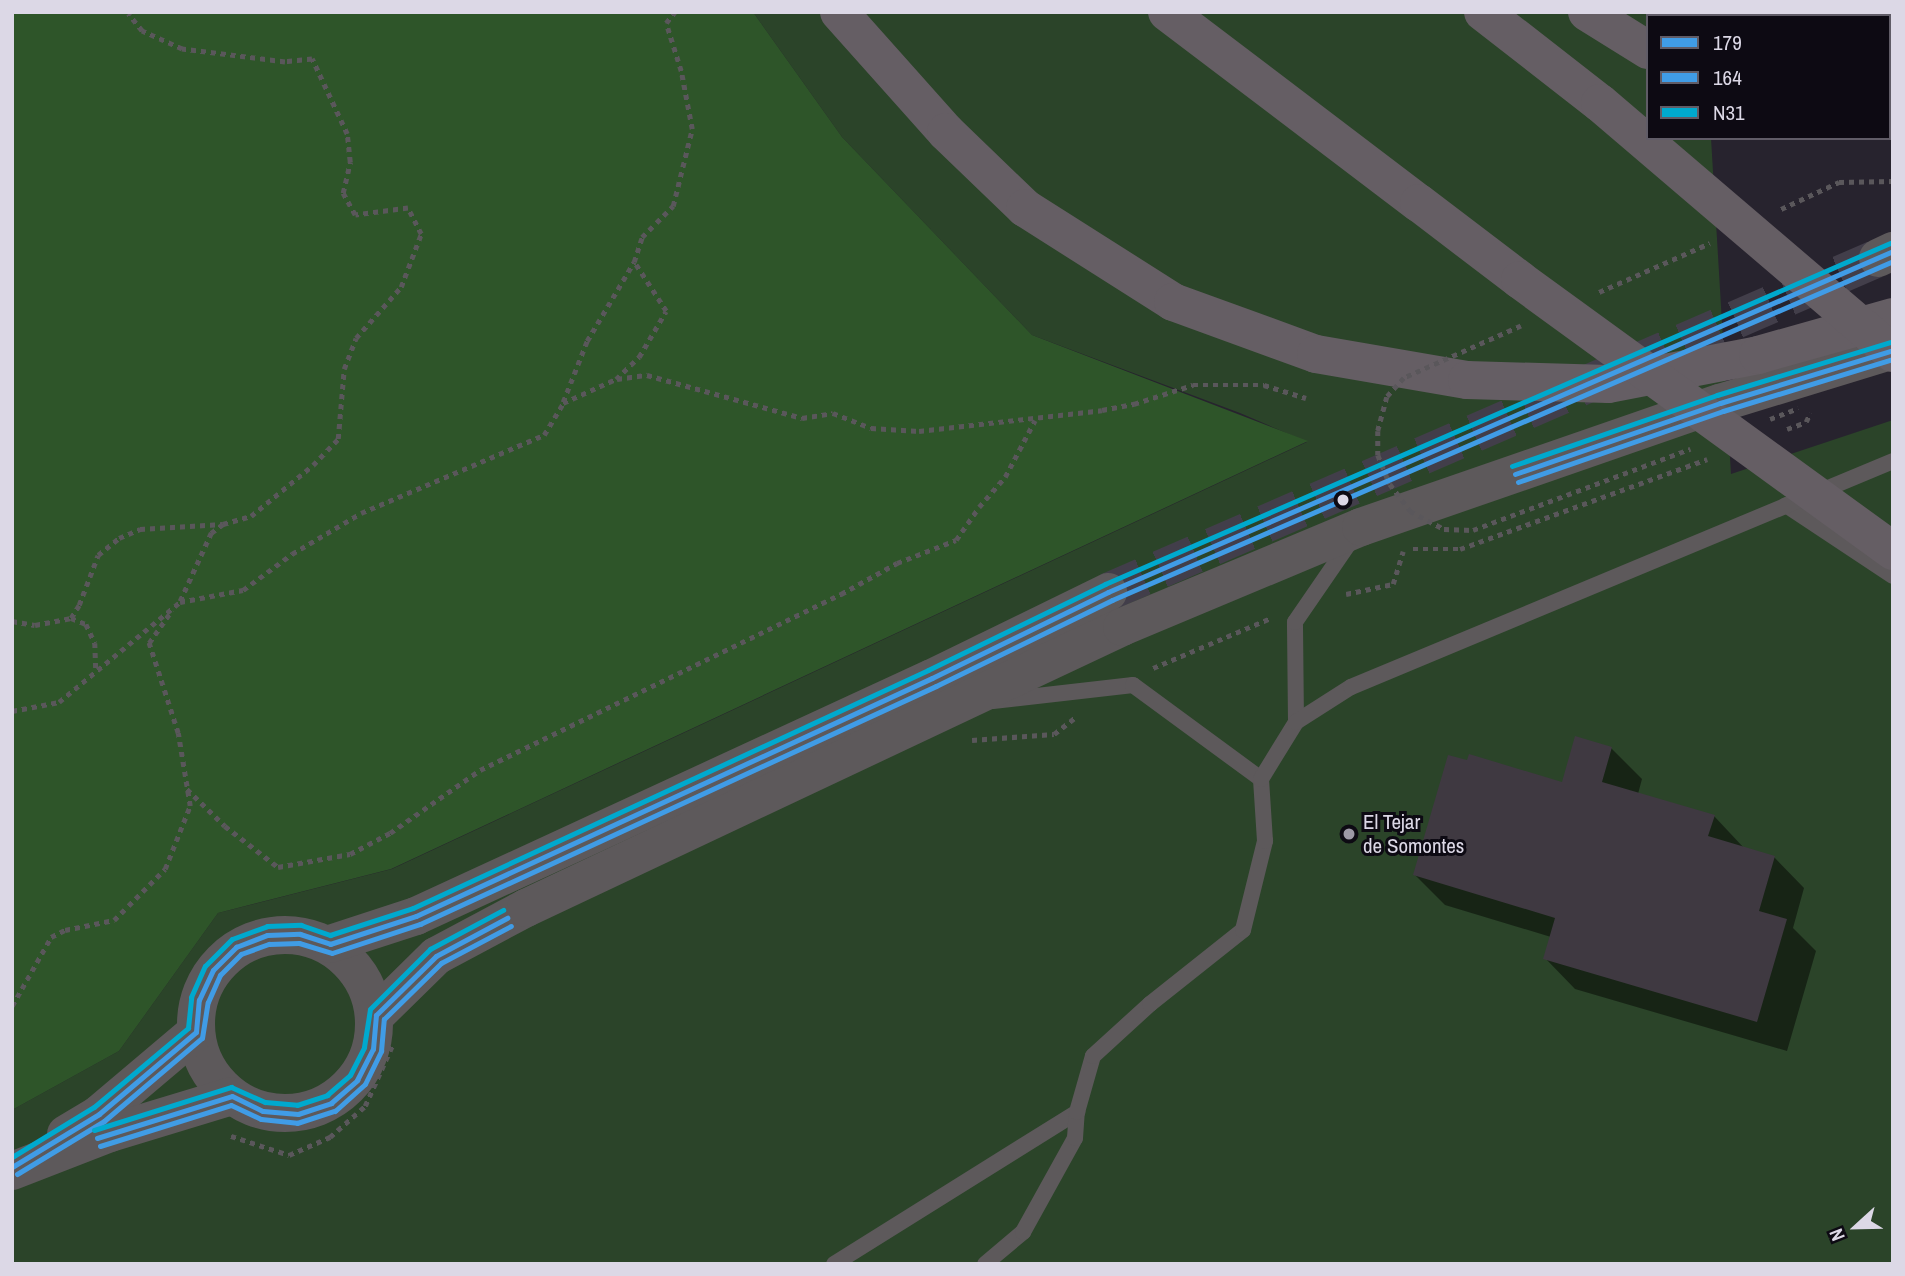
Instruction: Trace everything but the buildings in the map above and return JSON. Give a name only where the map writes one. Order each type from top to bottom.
[{"type":"highway","points":[[839,12],[946,132],[1025,208],[1173,302],[1316,354],[1467,380],[1608,384],[1758,355],[1893,317]]},
{"type":"highway","points":[[1167,12],[1520,280],[1893,551]]},
{"type":"highway","points":[[1483,12],[1600,103],[1893,352]]},
{"type":"highway","points":[[1587,12],[1646,49]]},
{"type":"street","points":[[386,1025],[360,975],[330,944],[299,934],[278,934],[267,935],[236,947],[213,970],[199,999],[196,1032],[207,1068],[232,1096],[263,1111],[298,1114],[331,1103],[357,1080],[386,1025],[436,956],[526,908],[1122,627],[1360,527],[1720,403],[1893,352]]},
{"type":"street","points":[[330,944],[416,916],[932,678],[1108,592]]},
{"type":"street","points":[[12,1169],[99,1114],[196,1032]]},
{"type":"street","points":[[12,1169],[110,1133],[232,1096]]},
{"type":"lane","points":[[985,1264],[1023,1232],[1075,1138],[1077,1112],[1093,1056],[1150,1004],[1243,930],[1265,841],[1261,779],[1296,722],[1351,687],[1893,461]]},
{"type":"lane","points":[[1786,505],[1893,576]]},
{"type":"lane","points":[[1296,722],[1294,622],[1360,527]]},
{"type":"lane","points":[[960,705],[1114,685],[1133,685],[1261,779]]},
{"type":"lane","points":[[834,1264],[1077,1112]]},
{"type":"path","points":[[12,710],[59,702],[180,602],[243,590],[292,554],[361,513],[544,435],[563,403],[587,341],[634,262],[642,237],[673,206],[692,129],[681,71],[666,23],[675,12]]},
{"type":"path","points":[[71,618],[79,605],[98,555],[119,538],[140,529],[223,524],[251,516],[313,466],[338,439],[344,369],[356,338],[401,287],[421,234],[408,208],[355,215],[343,193],[350,162],[346,134],[312,59],[285,62],[182,49],[142,31],[128,13]]},
{"type":"path","points":[[616,379],[639,357],[666,310],[634,262]]},
{"type":"path","points":[[1532,321],[1405,378],[1387,397],[1378,431],[1378,455],[1390,484],[1410,511],[1444,529],[1473,530],[1694,447]]},
{"type":"path","points":[[563,403],[616,379],[647,375],[802,418],[833,413],[871,428],[919,431],[1035,420],[1134,404],[1193,385],[1264,385],[1306,398]]},
{"type":"path","points":[[1780,432],[1806,422],[1815,403]]},
{"type":"path","points":[[1759,423],[1798,408]]},
{"type":"path","points":[[187,789],[225,826],[278,867],[350,854],[390,833],[480,770],[841,594],[897,563],[956,540],[979,507],[1005,477],[1035,420]]},
{"type":"path","points":[[960,745],[972,740],[1054,734],[1114,685],[1309,602],[1393,584],[1403,549],[1460,549],[1716,455]]},
{"type":"path","points":[[12,1006],[51,937],[65,930],[114,920],[165,869],[190,806],[178,733],[149,643],[180,602],[211,533],[223,524]]},
{"type":"path","points":[[12,621],[35,625],[71,618],[86,624],[95,643],[96,670]]},
{"type":"path","points":[[219,1132],[289,1155],[330,1137],[366,1106],[386,1025]]},
{"type":"green space","points":[[12,12],[753,12],[842,137],[1032,335],[1308,441],[391,869],[218,913],[119,1051],[12,1110]]},
{"type":"green space","points":[[753,12],[1655,12],[1646,14],[1646,140],[1711,140],[1731,474],[1893,420],[1893,1264],[12,1264],[12,1110],[119,1051],[218,913],[392,869],[1307,442],[1240,413],[1032,335],[842,137]]},
{"type":"tunnel","points":[[1108,592],[1878,258]]},
{"type":"transit line","name":"N31","points":[[12,1157],[94,1107],[188,1028],[191,997],[205,966],[232,939],[267,926],[301,925],[330,935],[413,908],[928,670],[1105,584],[1890,243]]},
{"type":"transit line","name":"179","points":[[12,1167],[99,1114],[196,1032],[199,1000],[213,970],[236,947],[267,935],[300,934],[330,944],[416,916],[932,678],[1108,592],[1893,251]]},
{"type":"transit line","name":"164","points":[[17,1174],[104,1121],[202,1038],[208,1002],[220,975],[241,954],[269,944],[299,943],[332,953],[420,924],[936,686],[1112,600],[1893,261]]},
{"type":"transit line","name":"N31","points":[[1512,466],[1717,395],[1890,342]]},
{"type":"transit line","name":"179","points":[[1515,474],[1720,403],[1893,350]]},
{"type":"transit line","name":"164","points":[[1518,482],[1723,411],[1893,359]]},
{"type":"transit line","name":"N31","points":[[94,1130],[231,1087],[265,1102],[297,1105],[327,1095],[350,1075],[364,1047],[370,1009],[430,949],[503,910]]},
{"type":"transit line","name":"179","points":[[97,1138],[232,1096],[263,1111],[298,1114],[331,1103],[357,1080],[373,1049],[376,1015],[436,956],[507,918]]},
{"type":"transit line","name":"164","points":[[100,1146],[231,1105],[261,1119],[297,1123],[335,1111],[365,1084],[381,1051],[384,1019],[441,963],[511,926]]},
{"type":"place","name":"El Tejar de Somontes","points":[[1349,834]]}]
